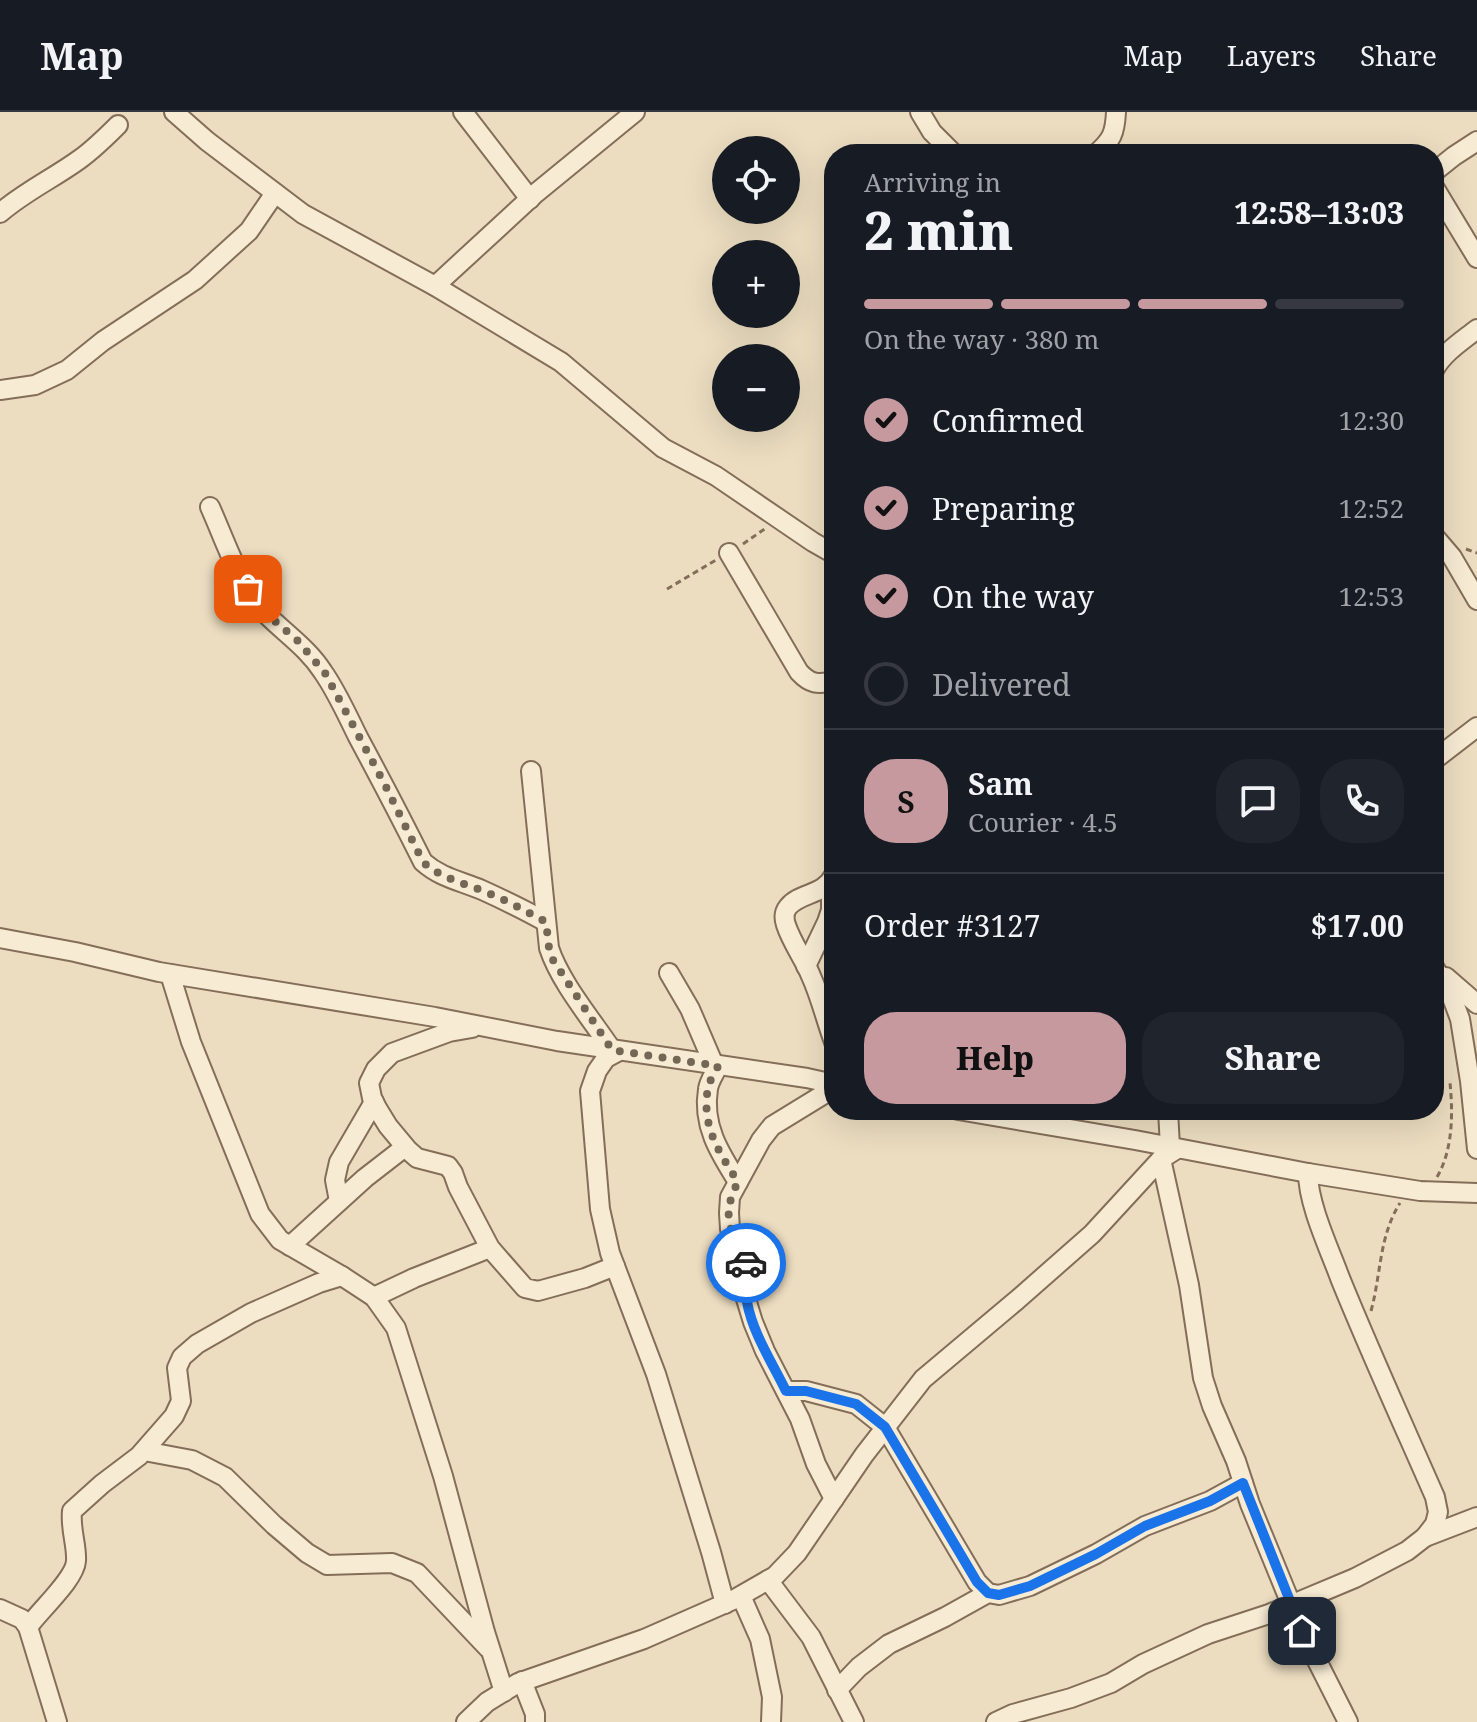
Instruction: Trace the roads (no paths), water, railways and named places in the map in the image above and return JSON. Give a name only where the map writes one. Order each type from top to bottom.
[{"type":"street","points":[[174,112],[303,214],[435,286],[561,362],[663,448],[716,476],[824,548]]},
{"type":"street","points":[[463,112],[530,199]]},
{"type":"street","points":[[435,286],[530,199],[635,112]]},
{"type":"street","points":[[920,112],[944,144]]},
{"type":"street","points":[[1107,144],[1114,133],[1116,112]]},
{"type":"street","points":[[0,213],[99,145],[118,125]]},
{"type":"street","points":[[1444,164],[1477,141]]},
{"type":"street","points":[[0,390],[35,385],[67,370],[103,341],[195,280],[249,231],[275,193]]},
{"type":"street","points":[[1444,204],[1477,258]]},
{"type":"street","points":[[1444,357],[1477,329]]},
{"type":"street","points":[[210,507],[233,560],[261,609],[298,641],[325,673],[423,862],[452,881],[511,903],[546,922]]},
{"type":"street","points":[[1444,548],[1477,600]]},
{"type":"street","points":[[729,553],[799,672],[812,683],[824,683]]},
{"type":"street","points":[[1444,752],[1477,727]]},
{"type":"street","points":[[531,771],[549,948],[553,960],[616,1050]]},
{"type":"street","points":[[824,887],[788,907],[785,915],[785,922],[812,979],[824,1013]]},
{"type":"street","points":[[806,966],[824,928]]},
{"type":"street","points":[[3,936],[170,974],[824,1083]]},
{"type":"street","points":[[669,973],[690,1009],[716,1066],[708,1086],[707,1122],[716,1148],[738,1182]]},
{"type":"street","points":[[170,974],[191,1042],[260,1214],[280,1240],[374,1297],[396,1328],[443,1476],[504,1692]]},
{"type":"street","points":[[1444,976],[1477,1004]]},
{"type":"street","points":[[1444,983],[1460,1019],[1477,1149]]},
{"type":"street","points":[[483,1026],[449,1032],[392,1053],[376,1069],[369,1083],[374,1102],[388,1126],[417,1158],[448,1166],[490,1248],[525,1288],[538,1291],[615,1266]]},
{"type":"street","points":[[616,1050],[597,1071],[590,1091],[600,1209],[610,1253],[656,1374],[702,1522],[733,1600],[760,1639],[772,1697],[771,1722]]},
{"type":"street","points":[[824,1092],[772,1126],[761,1140],[730,1197],[730,1229],[749,1274],[746,1299],[753,1322],[834,1499]]},
{"type":"street","points":[[339,1201],[335,1180],[339,1162],[374,1102]]},
{"type":"street","points":[[1008,1120],[1169,1152],[1426,1191],[1477,1193]]},
{"type":"street","points":[[1168,1120],[1169,1152],[1203,1378],[1302,1631],[1348,1722]]},
{"type":"street","points":[[290,1246],[365,1178],[405,1147]]},
{"type":"street","points":[[477,1718],[504,1692],[522,1681],[644,1639],[733,1600],[775,1576],[797,1553],[885,1427],[923,1379],[1092,1234],[1169,1152]]},
{"type":"street","points":[[996,1722],[1023,1710],[1071,1698],[1111,1683],[1143,1664],[1208,1634],[1269,1614],[1355,1578],[1407,1551],[1425,1537],[1435,1524],[1438,1512],[1435,1497],[1365,1340],[1308,1187],[1308,1173]]},
{"type":"street","points":[[374,1297],[490,1248]]},
{"type":"street","points":[[28,1627],[70,1577],[76,1563],[72,1511],[144,1451],[174,1416],[181,1401],[177,1368],[182,1357],[197,1344],[251,1313],[342,1276]]},
{"type":"street","points":[[786,1391],[806,1391],[856,1404],[885,1427],[977,1582],[988,1593],[999,1595],[1030,1586],[1145,1526],[1210,1501],[1243,1483]]},
{"type":"street","points":[[144,1451],[192,1460],[225,1477],[274,1525],[307,1553],[327,1565],[392,1563],[417,1573],[490,1650]]},
{"type":"street","points":[[1425,1537],[1477,1517]]},
{"type":"street","points":[[768,1580],[811,1637],[854,1722]]},
{"type":"street","points":[[837,1690],[859,1667],[889,1644],[988,1593]]},
{"type":"street","points":[[0,1609],[17,1615],[28,1627],[57,1722]]},
{"type":"street","points":[[522,1681],[535,1714],[535,1722]]}]
